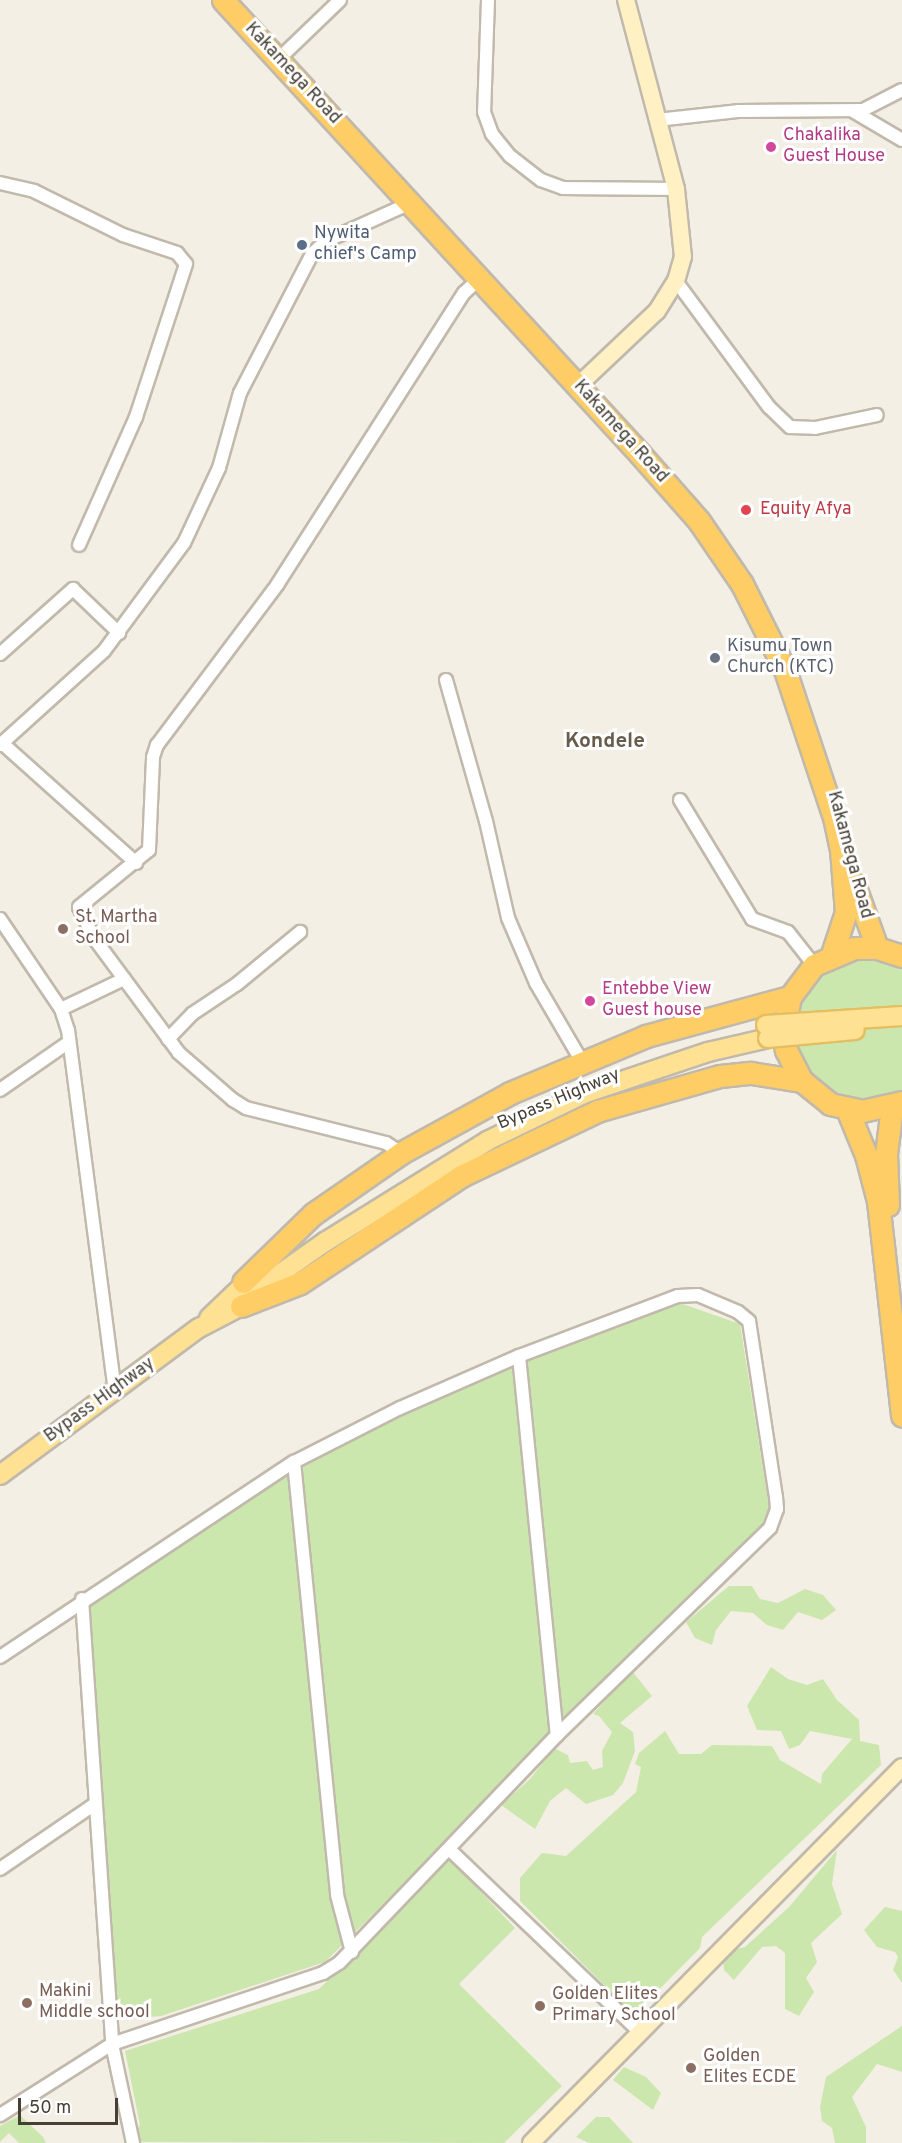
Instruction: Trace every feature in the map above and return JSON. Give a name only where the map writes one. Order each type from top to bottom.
[{"type":"highway","name":"Kakamega Road","points":[[223,0],[699,521],[747,593],[785,670],[834,817],[841,849],[846,912],[823,959],[790,997]]},
{"type":"highway","name":"Kakamega Road","points":[[235,0],[584,380],[703,518],[746,579],[776,635],[811,717],[839,813],[861,911],[877,948]]},
{"type":"highway","points":[[823,959],[854,948],[877,948],[902,956]]},
{"type":"highway","points":[[243,1282],[313,1214],[400,1153],[510,1093],[580,1060],[686,1022],[790,997],[785,1014],[786,1050],[802,1081],[830,1104],[847,1109],[897,1104],[886,1154],[888,1202],[902,1316]]},
{"type":"highway","points":[[241,1306],[308,1278],[461,1176],[597,1111],[720,1076],[751,1073],[802,1081]]},
{"type":"highway","points":[[847,1109],[866,1155],[878,1201],[902,1416]]},
{"type":"main road","name":"Bypass Highway","points":[[0,1475],[199,1328],[241,1306],[254,1292],[321,1239],[482,1134],[586,1085],[766,1025],[902,1016]]},
{"type":"main road","name":"Bypass Highway","points":[[199,1328],[243,1282],[487,1141],[586,1093],[708,1052],[768,1038],[902,1027]]},
{"type":"street","points":[[285,53],[340,0]]},
{"type":"street","points":[[488,0],[484,112],[492,134],[510,156],[541,180],[563,188],[676,189]]},
{"type":"street","points":[[584,380],[657,311],[676,281],[683,257],[683,232],[676,189],[626,0]]},
{"type":"street","points":[[657,120],[738,111],[853,111],[878,105],[902,90]]},
{"type":"street","points":[[853,111],[902,140]]},
{"type":"street","points":[[0,183],[34,191],[123,235],[177,254],[186,264],[136,417],[79,545]]},
{"type":"street","points":[[136,863],[1,744],[90,665],[119,633],[194,525],[221,461],[240,393],[312,254],[326,242],[410,203]]},
{"type":"street","points":[[400,1153],[386,1143],[246,1108],[189,1064],[168,1039],[84,923],[78,907],[150,850],[153,757],[157,745],[276,585],[464,293],[479,279]]},
{"type":"street","points":[[676,281],[769,407],[790,427],[814,428],[876,415]]},
{"type":"street","points":[[0,654],[73,589],[119,633]]},
{"type":"street","points":[[446,680],[486,821],[508,918],[536,983],[580,1060]]},
{"type":"street","points":[[680,800],[752,919],[788,932],[823,959]]},
{"type":"street","points":[[0,919],[61,1009],[69,1042],[115,1390]]},
{"type":"street","points":[[168,1039],[192,1014],[237,984],[300,932]]},
{"type":"street","points":[[61,1009],[124,979]]},
{"type":"street","points":[[0,1090],[69,1042]]},
{"type":"street","points":[[0,1657],[82,1599],[294,1462],[400,1408],[519,1356],[678,1296],[698,1295],[738,1312],[749,1321],[776,1497],[777,1509],[770,1528],[557,1736],[352,1952],[323,1973],[112,2044],[0,2115]]},
{"type":"street","points":[[519,1356],[557,1736]]},
{"type":"street","points":[[294,1462],[337,1895],[352,1952]]},
{"type":"street","points":[[82,1599],[112,2044],[133,2143]]},
{"type":"street","points":[[531,2143],[902,1767]]},
{"type":"street","points":[[0,1869],[95,1804]]},
{"type":"street","points":[[449,1849],[640,2033]]},
{"type":"green space","points":[[867,953],[902,961],[902,1098],[863,1107],[811,1085],[788,1040],[792,1008],[811,977]]},
{"type":"green space","points":[[680,1303],[740,1324],[770,1512],[762,1528],[325,1962],[161,2016],[117,2020],[88,1602],[301,1464],[529,1357]]},
{"type":"green space","points":[[729,1586],[752,1586],[760,1599],[778,1603],[805,1589],[823,1595],[836,1610],[822,1620],[798,1612],[783,1630],[767,1625],[753,1613],[731,1611],[716,1630],[712,1645],[695,1638],[686,1622]]},
{"type":"green space","points":[[771,1667],[788,1679],[807,1685],[823,1679],[837,1700],[859,1720],[860,1741],[879,1745],[881,1765],[702,1937],[700,1948],[634,2015],[611,2001],[602,1989],[604,1985],[520,1901],[520,1878],[542,1853],[566,1856],[636,1792],[641,1767],[635,1764],[639,1753],[665,1731],[679,1754],[701,1754],[712,1745],[772,1746],[780,1760],[821,1784],[822,1774],[852,1739],[810,1731],[800,1745],[789,1749],[781,1731],[757,1730],[747,1706]]},
{"type":"green space","points":[[632,1671],[652,1696],[620,1723],[633,1732],[635,1751],[623,1783],[613,1795],[586,1804],[566,1788],[550,1801],[535,1829],[501,1805],[530,1779],[554,1748],[568,1755],[570,1763],[587,1761],[593,1770],[603,1767],[602,1751],[612,1732],[599,1716],[593,1714]]},
{"type":"green space","points":[[837,1850],[832,1884],[842,1914],[811,1943],[817,1962],[806,1978],[814,1992],[799,2016],[785,2009],[785,1953],[776,1946],[762,1947],[734,1980],[724,1970],[722,1952],[745,1947],[789,1907]]},
{"type":"green space","points":[[450,1859],[515,1928],[459,1984],[562,2086],[504,2143],[137,2142],[137,2129],[140,2125],[125,2051],[319,1989]]},
{"type":"green space","points":[[885,1907],[902,1911],[902,1983],[893,1970],[898,1957],[895,1952],[877,1947],[864,1930]]},
{"type":"green space","points":[[902,2026],[902,2072],[877,2064],[852,2097],[866,2127],[866,2143],[835,2143],[832,2128],[822,2121],[820,2107],[826,2077]]},
{"type":"green space","points":[[624,2067],[646,2077],[661,2093],[653,2110],[613,2080]]},
{"type":"green space","points":[[20,2115],[43,2137],[46,2143],[19,2143],[9,2133],[0,2142],[0,2126]]},
{"type":"green space","points":[[596,2117],[609,2117],[633,2143],[589,2143],[576,2137]]},
{"type":"place","name":"Chakalika Guest House","points":[[771,147]]},
{"type":"place","name":"Nywita chief's Camp","points":[[302,245]]},
{"type":"place","name":"Equity Afya","points":[[746,510]]},
{"type":"place","name":"Kisumu Town Church (KTC)","points":[[715,658]]},
{"type":"place","name":"St. Martha School","points":[[63,929]]},
{"type":"place","name":"Entebbe View Guest house","points":[[590,1001]]},
{"type":"place","name":"Makini Middle school","points":[[27,2003]]},
{"type":"place","name":"Golden Elites Primary School","points":[[540,2006]]},
{"type":"place","name":"Golden Elites ECDE","points":[[691,2068]]},
{"type":"district","name":"Kondele","points":[[605,742]]}]
